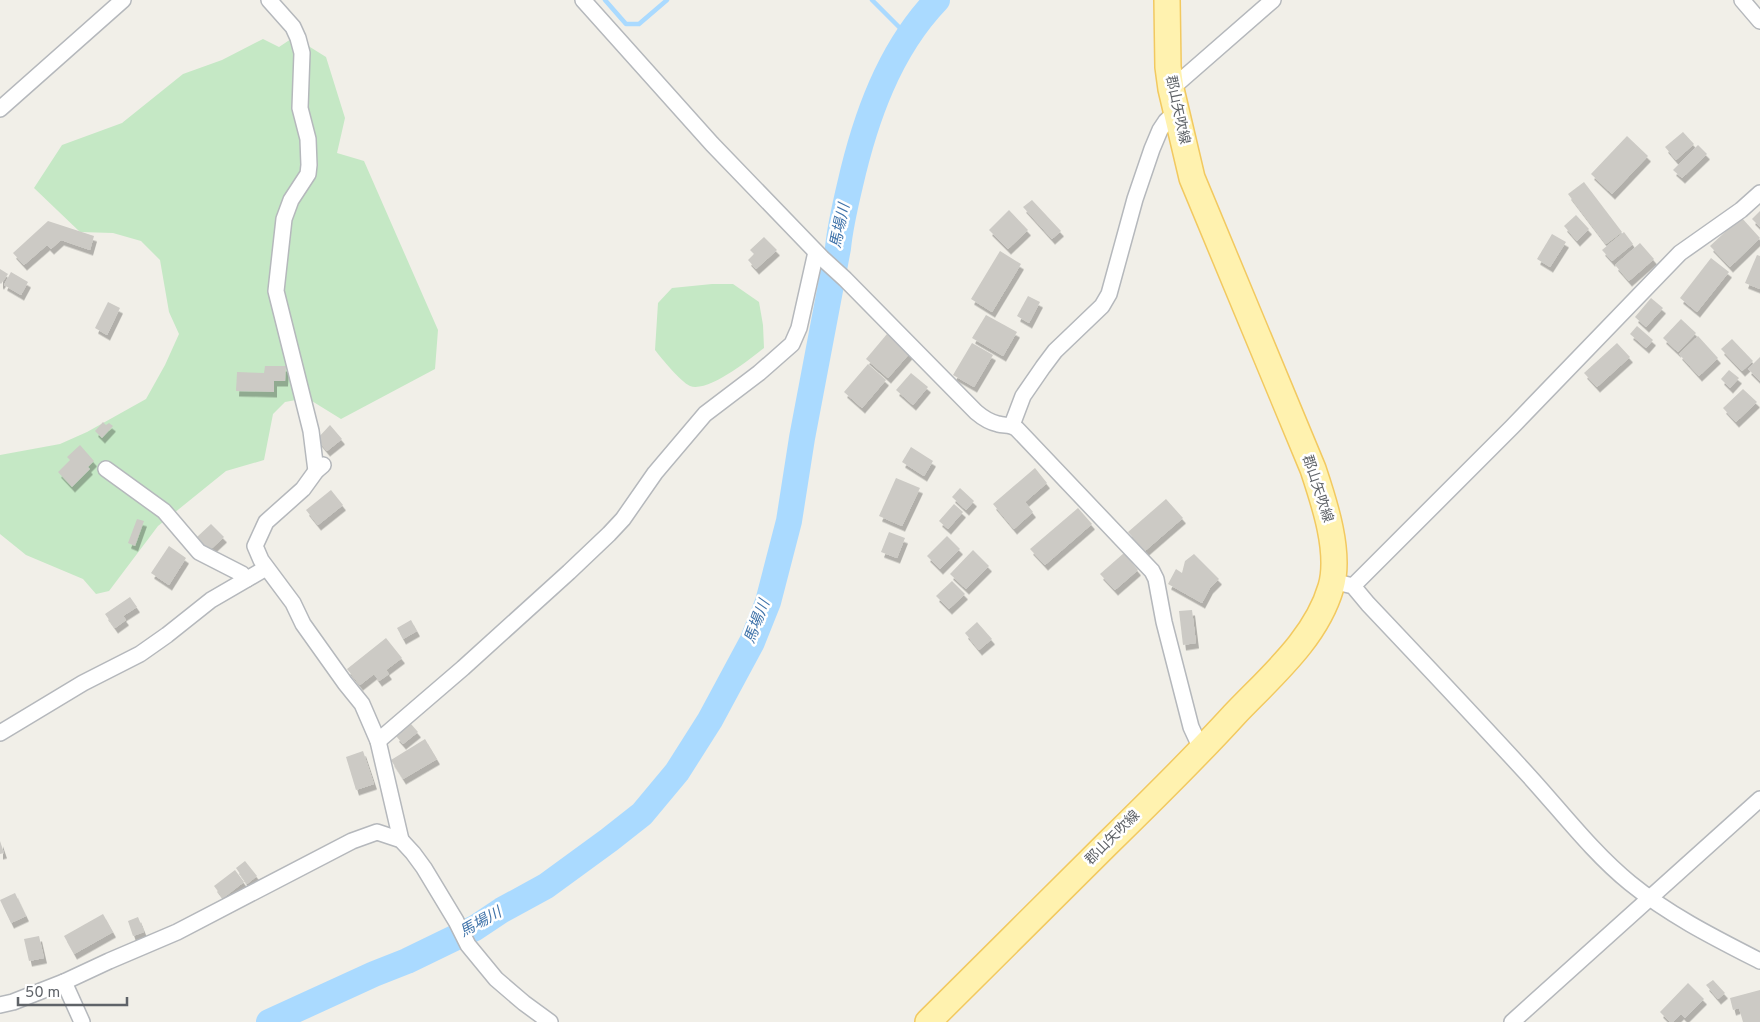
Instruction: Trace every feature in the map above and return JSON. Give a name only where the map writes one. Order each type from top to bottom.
[{"type":"main road","name":"郡山矢吹線","points":[[928,1022],[1204,748],[1301,644],[1315,623],[1331,587],[1342,584],[1333,566],[1330,525],[1313,469],[1192,178],[1168,67],[1167,0]]},
{"type":"street","points":[[0,109],[123,0]]},
{"type":"street","points":[[269,0],[293,28],[302,53],[300,108],[308,139],[309,165],[308,174],[291,200],[284,219],[276,291],[320,467],[303,489],[266,522],[255,546],[266,568],[292,603],[304,624],[345,683],[362,704],[378,741],[400,840]]},
{"type":"street","points":[[583,0],[712,144],[819,255],[976,412],[987,421],[1000,425],[1012,425],[1152,570],[1156,579],[1164,622],[1191,728],[1197,740],[1204,748]]},
{"type":"street","points":[[1012,425],[1023,396],[1055,350],[1096,313],[1106,300],[1152,149],[1174,100],[1273,0]]},
{"type":"street","points":[[1742,0],[1760,21]]},
{"type":"street","points":[[1760,193],[1741,210],[1680,253],[1512,427],[1342,584],[1368,604],[1472,713],[1601,855],[1629,882],[1650,898],[1698,928],[1760,961]]},
{"type":"street","points":[[378,741],[463,668],[602,540],[623,519],[655,473],[705,414],[759,373],[792,344],[799,328],[819,255]]},
{"type":"street","points":[[106,469],[164,511],[200,552],[242,574],[247,579]]},
{"type":"street","points":[[0,733],[83,683],[140,654],[167,636],[211,600],[266,568]]},
{"type":"street","points":[[1512,1022],[1760,799]]},
{"type":"street","points":[[0,1005],[13,1002],[64,982],[177,932],[377,832],[400,840],[413,853],[456,921],[468,945],[500,984],[550,1022]]},
{"type":"street","points":[[64,982],[82,1022]]},
{"type":"green space","points":[[294,37],[326,57],[345,118],[337,153],[364,161],[438,330],[435,369],[341,419],[307,398],[285,402],[273,414],[264,460],[226,471],[158,526],[109,591],[96,594],[83,579],[26,555],[0,534],[0,455],[60,444],[87,432],[146,399],[165,365],[179,334],[169,312],[160,260],[141,241],[113,233],[80,232],[34,188],[62,145],[122,123],[183,74],[222,60],[263,39],[279,47]]},
{"type":"green space","points":[[733,284],[759,302],[764,348],[718,380],[698,387],[690,386],[676,375],[655,350],[658,303],[672,288]]},
{"type":"building","points":[[1683,132],[1694,144],[1676,160],[1665,147]]},
{"type":"building","points":[[1627,136],[1648,156],[1612,194],[1591,174]]},
{"type":"building","points":[[1698,145],[1707,154],[1682,178],[1673,170]]},
{"type":"building","points":[[1584,182],[1622,232],[1606,244],[1568,194]]},
{"type":"building","points":[[1032,200],[1061,231],[1052,239],[1023,207]]},
{"type":"building","points":[[1009,210],[1028,230],[1008,249],[989,230]]},
{"type":"building","points":[[1760,211],[1760,227],[1752,219]]},
{"type":"building","points":[[1576,215],[1589,229],[1577,241],[1564,226]]},
{"type":"building","points":[[1741,217],[1760,238],[1730,267],[1710,246]]},
{"type":"building","points":[[48,221],[94,236],[90,250],[61,240],[51,249],[47,245],[24,265],[13,253]]},
{"type":"building","points":[[1624,232],[1633,244],[1612,261],[1602,250]]},
{"type":"building","points":[[1552,234],[1566,242],[1550,267],[1537,259]]},
{"type":"building","points":[[764,237],[777,250],[756,269],[748,260],[754,254],[750,250]]},
{"type":"building","points":[[1640,243],[1654,259],[1629,281],[1615,265]]},
{"type":"building","points":[[1000,251],[1021,264],[992,312],[971,299]]},
{"type":"building","points":[[1757,255],[1760,256],[1760,289],[1745,283]]},
{"type":"building","points":[[1711,258],[1729,272],[1697,312],[1680,298]]},
{"type":"building","points":[[0,269],[8,274],[1,284],[0,283]]},
{"type":"building","points":[[11,272],[28,282],[21,295],[4,285]]},
{"type":"building","points":[[1028,296],[1040,302],[1029,323],[1017,316]]},
{"type":"building","points":[[1651,298],[1663,308],[1646,327],[1635,317]]},
{"type":"building","points":[[108,302],[120,308],[107,335],[95,328]]},
{"type":"building","points":[[986,315],[1017,332],[1003,356],[972,338]]},
{"type":"building","points":[[1681,319],[1696,333],[1678,352],[1663,338]]},
{"type":"building","points":[[1637,326],[1653,340],[1646,348],[1630,334]]},
{"type":"building","points":[[887,334],[910,353],[888,378],[866,359]]},
{"type":"building","points":[[1698,336],[1718,358],[1699,376],[1679,354]]},
{"type":"building","points":[[1732,339],[1753,361],[1742,371],[1721,349]]},
{"type":"building","points":[[972,343],[993,355],[974,387],[953,375]]},
{"type":"building","points":[[1617,343],[1630,357],[1597,387],[1584,373]]},
{"type":"building","points":[[1760,357],[1760,381],[1748,369]]},
{"type":"building","points":[[868,364],[886,380],[862,408],[844,392]]},
{"type":"building","points":[[265,366],[286,366],[285,381],[274,381],[274,392],[236,391],[237,372],[264,373]]},
{"type":"building","points":[[1729,370],[1739,378],[1730,388],[1721,379]]},
{"type":"building","points":[[911,373],[928,387],[913,405],[896,390]]},
{"type":"building","points":[[1743,389],[1757,402],[1736,422],[1723,408]]},
{"type":"building","points":[[103,422],[106,425],[109,423],[113,426],[102,438],[95,431]]},
{"type":"building","points":[[330,425],[342,439],[327,451],[317,439]]},
{"type":"building","points":[[80,445],[94,461],[88,467],[90,469],[72,487],[58,472],[70,460],[67,457]]},
{"type":"building","points":[[911,447],[933,461],[924,476],[902,462]]},
{"type":"building","points":[[1035,468],[1047,483],[1025,502],[1033,512],[1014,529],[993,504]]},
{"type":"building","points":[[896,478],[920,488],[902,526],[879,516]]},
{"type":"building","points":[[960,488],[974,501],[966,510],[952,497]]},
{"type":"building","points":[[331,490],[343,505],[318,525],[306,510]]},
{"type":"building","points":[[1166,499],[1183,518],[1145,551],[1128,532]]},
{"type":"building","points":[[954,504],[963,512],[948,529],[939,521]]},
{"type":"building","points":[[1078,508],[1092,524],[1045,565],[1030,549]]},
{"type":"building","points":[[137,519],[144,521],[135,546],[128,543]]},
{"type":"building","points":[[211,524],[224,537],[210,550],[197,537]]},
{"type":"building","points":[[889,532],[905,538],[897,558],[881,552]]},
{"type":"building","points":[[947,536],[960,549],[940,569],[927,556]]},
{"type":"building","points":[[169,546],[186,558],[169,585],[151,573]]},
{"type":"building","points":[[973,550],[989,566],[966,589],[950,574]]},
{"type":"building","points":[[1124,553],[1138,570],[1115,590],[1100,574]]},
{"type":"building","points":[[1194,554],[1219,579],[1210,588],[1202,603],[1168,584],[1176,569],[1182,573],[1185,561]]},
{"type":"building","points":[[952,581],[965,594],[949,609],[936,596]]},
{"type":"building","points":[[130,597],[137,607],[123,616],[126,620],[115,628],[105,614]]},
{"type":"building","points":[[1192,610],[1196,643],[1183,645],[1179,611]]},
{"type":"building","points":[[411,620],[417,631],[403,639],[397,628]]},
{"type":"building","points":[[977,622],[992,639],[979,650],[965,633]]},
{"type":"building","points":[[386,638],[402,658],[386,670],[389,674],[379,681],[374,674],[360,685],[347,669]]},
{"type":"building","points":[[411,724],[418,732],[403,744],[396,736]]},
{"type":"building","points":[[425,739],[437,759],[403,779],[391,760]]},
{"type":"building","points":[[363,751],[374,784],[356,790],[346,757]]},
{"type":"building","points":[[0,841],[4,853],[0,854]]},
{"type":"building","points":[[245,861],[257,876],[247,884],[236,868]]},
{"type":"building","points":[[235,870],[244,882],[223,898],[214,886]]},
{"type":"building","points":[[15,893],[26,916],[11,923],[0,900]]},
{"type":"building","points":[[103,914],[113,932],[74,954],[64,936]]},
{"type":"building","points":[[138,917],[144,932],[133,936],[128,921]]},
{"type":"building","points":[[39,936],[44,958],[29,961],[24,939]]},
{"type":"building","points":[[1713,980],[1725,993],[1718,999],[1706,985]]},
{"type":"building","points":[[1688,983],[1704,999],[1685,1018],[1681,1014],[1673,1022],[1670,1022],[1660,1012]]},
{"type":"building","points":[[1760,990],[1760,1022],[1743,1022],[1739,1008],[1733,1010],[1730,998]]},
{"type":"waterway","points":[[605,0],[626,24],[639,24],[667,0]]},
{"type":"waterway","points":[[872,0],[909,37]]},
{"type":"waterway","name":"馬場川","points":[[269,1022],[407,961],[475,928],[502,910],[546,886],[642,814],[677,772],[710,720],[752,642],[768,602],[789,521],[802,438],[841,224],[863,135],[881,86],[892,63],[905,41],[937,0]]}]
